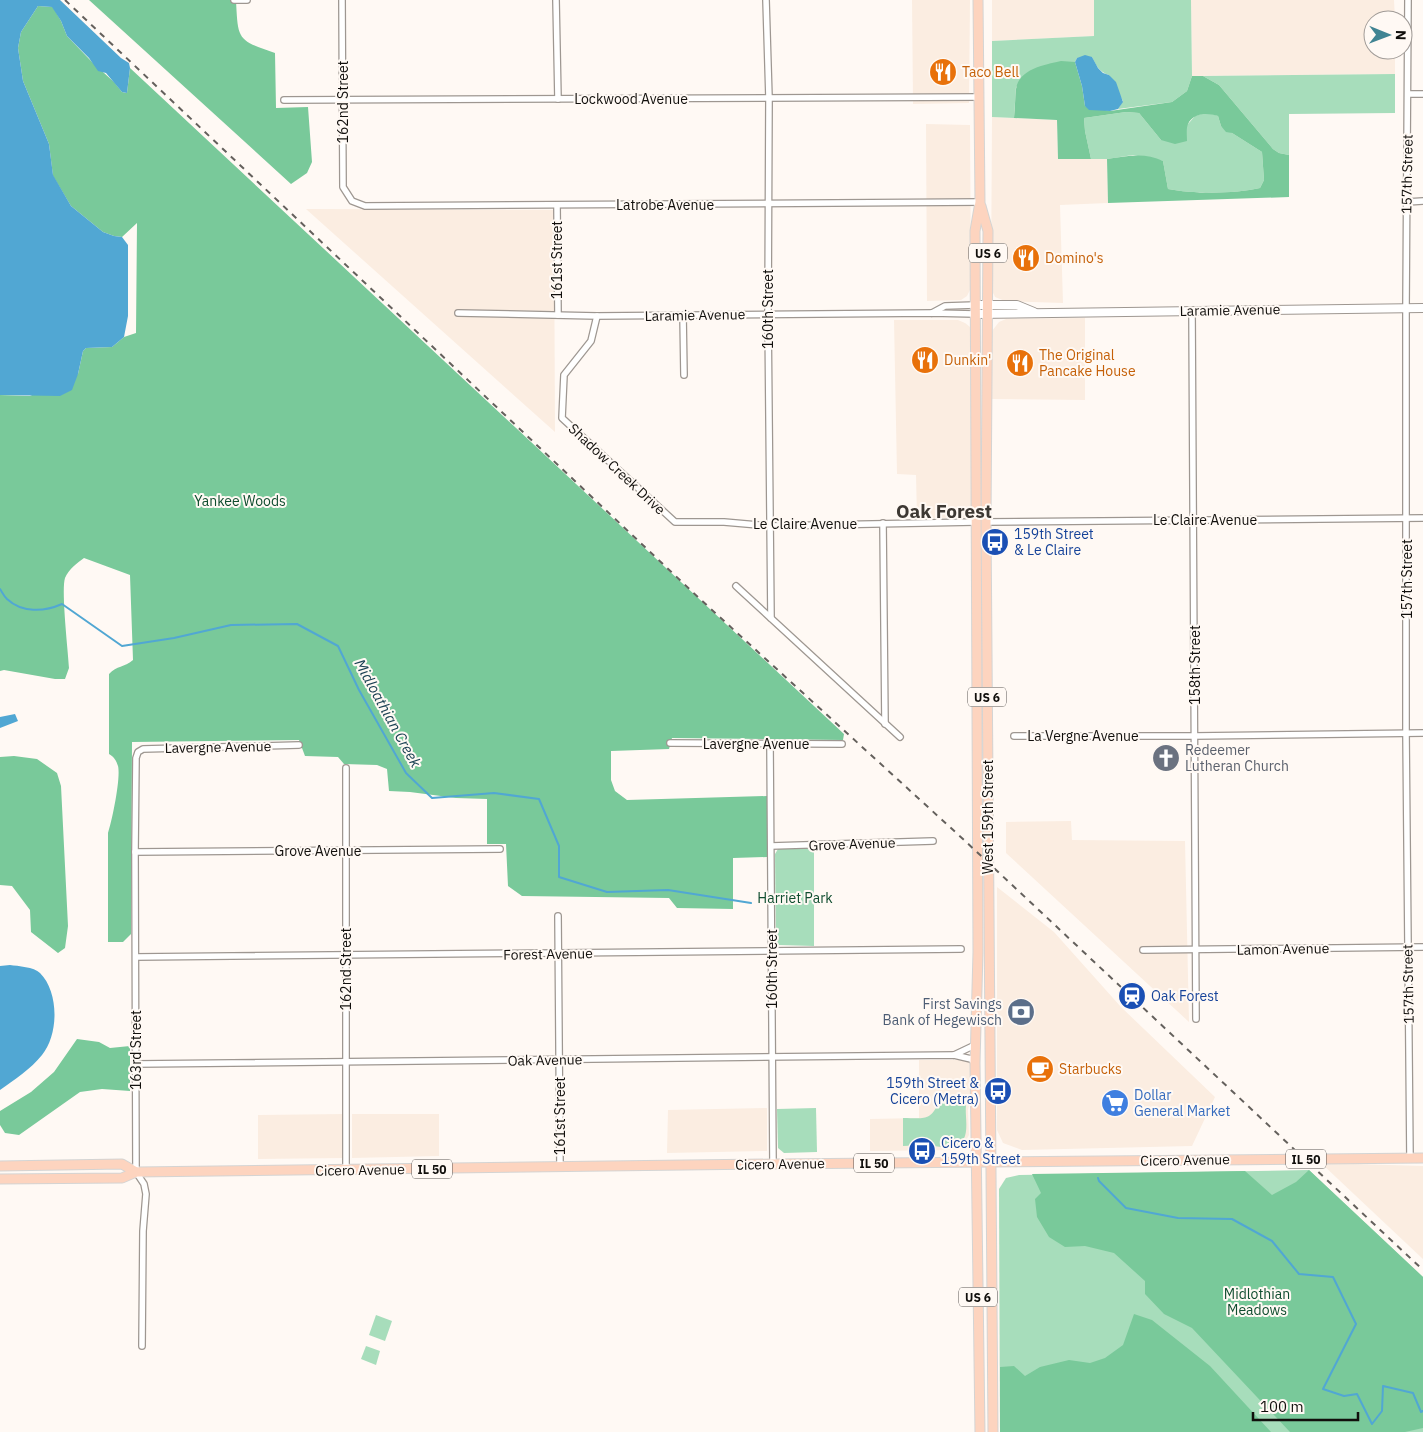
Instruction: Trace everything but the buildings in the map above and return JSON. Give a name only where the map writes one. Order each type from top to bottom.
[{"type":"main road","name":"West 159th Street","points":[[978,0],[980,202],[974,231],[978,952],[975,1063],[980,1432]]},
{"type":"main road","name":"West 159th Street","points":[[980,202],[988,231],[986,522],[993,1432]]},
{"type":"main road","name":"Cicero Avenue","points":[[0,1179],[122,1178],[136,1172],[1423,1158]]},
{"type":"main road","name":"Cicero Avenue","points":[[0,1166],[122,1164],[136,1172]]},
{"type":"street","points":[[234,0],[247,0]]},
{"type":"street","name":"162nd Street","points":[[342,0],[343,187],[352,201]]},
{"type":"street","points":[[556,0],[558,100]]},
{"type":"street","name":"160th Street","points":[[766,0],[769,98],[768,314],[771,618]]},
{"type":"street","name":"157th Street","points":[[1408,0],[1406,733],[1410,1158]]},
{"type":"street","points":[[1408,94],[1423,94]]},
{"type":"street","name":"Lockwood Avenue","points":[[284,100],[979,97]]},
{"type":"street","name":"Latrobe Avenue","points":[[352,201],[365,206],[980,202]]},
{"type":"street","points":[[1407,202],[1423,201]]},
{"type":"street","name":"161st Street","points":[[557,205],[558,315]]},
{"type":"street","name":"Laramie Avenue","points":[[932,313],[945,306],[975,310]]},
{"type":"street","name":"Laramie Avenue","points":[[458,313],[596,316],[932,313],[975,310],[1036,312],[1423,308]]},
{"type":"street","name":"158th Street","points":[[1192,311],[1196,1019]]},
{"type":"street","points":[[683,315],[684,375]]},
{"type":"street","name":"Shadow Creek Drive","points":[[596,316],[591,341],[564,375],[562,418],[675,522],[724,522]]},
{"type":"street","name":"Le Claire Avenue","points":[[986,522],[1423,518]]},
{"type":"street","name":"Le Claire Avenue","points":[[724,522],[770,526],[975,522]]},
{"type":"street","points":[[884,523],[885,724]]},
{"type":"street","points":[[736,586],[900,737]]},
{"type":"street","name":"La Vergne Avenue","points":[[1014,736],[1423,733]]},
{"type":"street","name":"Lavergne Avenue","points":[[670,743],[842,744]]},
{"type":"street","name":"160th Street","points":[[770,744],[773,1164]]},
{"type":"street","name":"Lavergne Avenue","points":[[138,752],[144,749],[299,745]]},
{"type":"street","name":"163rd Street","points":[[138,752],[136,758],[135,852],[136,1172],[144,1184],[146,1194],[142,1231],[142,1346]]},
{"type":"street","name":"162nd Street","points":[[346,768],[346,1170]]},
{"type":"street","name":"Grove Avenue","points":[[772,846],[933,841]]},
{"type":"street","name":"Grove Avenue","points":[[135,852],[500,849]]},
{"type":"street","name":"161st Street","points":[[558,916],[560,1167]]},
{"type":"street","name":"Lamon Avenue","points":[[1143,950],[1423,947]]},
{"type":"street","name":"Forest Avenue","points":[[136,957],[961,949]]},
{"type":"street","name":"Oak Avenue","points":[[954,1055],[975,1045]]},
{"type":"street","name":"Oak Avenue","points":[[136,1064],[954,1055],[971,1059],[975,1063]]},
{"type":"shaded area","points":[[912,0],[970,0],[969,103],[913,104]]},
{"type":"shaded area","points":[[992,0],[1094,0],[1094,36],[992,41]]},
{"type":"shaded area","points":[[1191,0],[1394,0],[1394,10],[1363,10],[1363,60],[1395,60],[1395,74],[1192,76]]},
{"type":"shaded area","points":[[992,117],[1057,120],[1058,159],[1107,159],[1108,203],[1060,205],[1063,303],[1005,301],[995,297],[991,288]]},
{"type":"shaded area","points":[[926,124],[970,125],[971,288],[967,296],[961,300],[927,301]]},
{"type":"shaded area","points":[[306,209],[554,210],[555,432]]},
{"type":"shaded area","points":[[1085,318],[1085,400],[992,399],[992,331],[999,322],[1006,319]]},
{"type":"shaded area","points":[[894,320],[958,320],[970,327],[972,516],[968,518],[917,518],[916,475],[897,474]]},
{"type":"shaded area","points":[[1071,821],[1072,840],[1185,841],[1189,1022],[1006,853],[1006,822]]},
{"type":"shaded area","points":[[997,887],[1054,932],[1121,1007],[1215,1097],[1192,1146],[1022,1150],[1003,1143],[997,1130]]},
{"type":"shaded area","points":[[919,1060],[971,1060],[971,1096],[968,1110],[969,1135],[964,1144],[956,1150],[870,1151],[870,1119],[919,1118]]},
{"type":"shaded area","points":[[767,1108],[767,1151],[667,1153],[668,1110]]},
{"type":"shaded area","points":[[344,1114],[344,1158],[258,1159],[258,1115]]},
{"type":"shaded area","points":[[352,1114],[439,1114],[439,1156],[352,1158]]},
{"type":"shaded area","points":[[1321,1163],[1423,1166],[1423,1259]]},
{"type":"green space","points":[[89,0],[236,0],[239,31],[242,37],[253,45],[275,53],[276,108],[308,107],[312,162],[307,173],[291,184]]},
{"type":"green space","points":[[1094,0],[1191,0],[1192,76],[1187,91],[1172,102],[1118,109],[1123,101],[1109,75],[1100,70],[1092,57],[1077,58],[1075,62],[1049,64],[1042,67],[1016,87],[1014,118],[992,117],[992,41],[1094,36]]},
{"type":"green space","name":"Yankee Woods","points":[[38,6],[53,7],[67,36],[122,92],[127,93],[130,68],[844,734],[843,740],[672,738],[669,749],[611,751],[611,780],[615,791],[627,800],[767,796],[767,857],[733,858],[733,909],[677,908],[669,898],[522,896],[508,886],[506,844],[487,844],[487,799],[456,798],[389,791],[387,769],[377,765],[344,764],[338,757],[305,756],[299,740],[132,742],[131,934],[123,942],[108,942],[108,833],[116,800],[119,772],[116,760],[109,754],[109,674],[133,660],[130,575],[84,558],[73,566],[65,578],[65,621],[69,668],[65,679],[0,671],[0,395],[30,396],[78,374],[83,351],[86,348],[112,347],[124,337],[136,333],[137,223],[122,237],[114,236],[103,232],[71,206],[53,176],[49,144],[23,81],[18,48],[21,32]]},
{"type":"green space","points":[[1061,61],[1075,62],[1082,86],[1085,106],[1110,111],[1172,102],[1187,91],[1192,76],[1203,76],[1219,85],[1273,149],[1279,153],[1289,155],[1289,197],[1108,203],[1107,159],[1136,155],[1156,158],[1163,161],[1168,189],[1214,193],[1260,188],[1264,180],[1262,152],[1232,133],[1226,132],[1221,126],[1218,116],[1210,114],[1197,115],[1187,126],[1187,141],[1175,144],[1161,140],[1139,113],[1126,112],[1084,118],[1091,159],[1058,159],[1057,120],[1014,118],[1016,89],[1022,77],[1033,69]]},
{"type":"green space","points":[[1395,74],[1395,113],[1289,114],[1289,155],[1279,153],[1273,149],[1219,85],[1203,76]]},
{"type":"green space","points":[[1126,112],[1139,113],[1161,140],[1188,124],[1195,116],[1207,112],[1218,116],[1221,126],[1262,152],[1264,180],[1260,188],[1214,193],[1168,189],[1163,161],[1133,155],[1107,159],[1091,159],[1084,118]]},
{"type":"green space","points":[[14,756],[37,759],[57,773],[61,786],[68,926],[65,948],[58,953],[31,932],[30,910],[12,886],[0,885],[0,757]]},
{"type":"green space","name":"Harriet Park","points":[[814,846],[814,946],[778,945],[776,942],[775,854],[778,849]]},
{"type":"green space","points":[[77,1039],[99,1042],[110,1048],[130,1046],[130,1091],[102,1089],[80,1092],[19,1135],[5,1133],[0,1125],[0,1111],[31,1092],[54,1072]]},
{"type":"green space","points":[[938,1103],[966,1105],[966,1129],[962,1141],[953,1147],[903,1146],[903,1118],[925,1118],[932,1113]]},
{"type":"green space","points":[[816,1108],[817,1152],[784,1153],[778,1148],[777,1109]]},
{"type":"green space","name":"Midlothian Meadows","points":[[1309,1170],[1423,1277],[1423,1432],[1000,1432],[999,1189],[1006,1178],[1019,1175]]},
{"type":"green space","name":"Midlothian Meadows","points":[[1309,1170],[1423,1277],[1423,1428],[1405,1432],[1290,1432],[1192,1328],[1164,1314],[1145,1294],[1145,1281],[1114,1253],[1085,1246],[1065,1247],[1049,1237],[1037,1217],[1035,1199],[1041,1193],[1032,1174],[1245,1171],[1272,1195],[1296,1182]]},
{"type":"green space","points":[[1134,1314],[1152,1320],[1210,1366],[1271,1432],[1000,1432],[1000,1367],[1014,1366],[1025,1376],[1040,1367],[1069,1360],[1090,1363],[1105,1358],[1123,1345]]},
{"type":"green space","points":[[376,1315],[392,1321],[385,1341],[369,1335]]},
{"type":"green space","points":[[366,1346],[380,1351],[376,1365],[361,1359]]},
{"type":"water","points":[[0,0],[60,0],[121,58],[129,63],[130,68],[127,93],[122,92],[106,73],[98,71],[89,58],[67,36],[61,21],[52,7],[38,6],[21,32],[18,48],[23,81],[49,144],[53,175],[71,206],[103,232],[122,237],[128,245],[128,316],[124,337],[112,347],[86,348],[83,351],[72,390],[60,396],[0,395]]},
{"type":"water","points":[[1085,55],[1092,57],[1098,68],[1116,82],[1123,102],[1118,109],[1110,111],[1089,110],[1085,106],[1082,86],[1075,62],[1077,58]]},
{"type":"water","points":[[15,714],[18,721],[0,728],[0,717]]},
{"type":"water","points":[[10,965],[34,969],[40,973],[51,991],[55,1013],[52,1036],[42,1055],[28,1070],[0,1090],[0,966]]},
{"type":"waterway","name":"Midloathian Creek","points":[[0,589],[13,604],[26,609],[41,610],[62,604],[122,646],[174,638],[231,625],[297,624],[338,646],[359,690],[406,773],[432,798],[494,793],[539,799],[559,846],[559,877],[607,892],[668,890],[751,903]]},
{"type":"waterway","points":[[1098,1178],[1126,1208],[1178,1218],[1232,1219],[1272,1241],[1299,1274],[1333,1277],[1356,1324],[1323,1389],[1344,1396],[1357,1394],[1372,1424],[1382,1411],[1383,1386],[1413,1393],[1421,1412],[1423,1411]]},
{"type":"railway","points":[[65,0],[700,599],[963,839],[1423,1270]]},
{"type":"place","name":"Taco Bell","points":[[943,72]]},
{"type":"place","name":"Domino's","points":[[1026,258]]},
{"type":"place","name":"Dunkin'","points":[[925,360]]},
{"type":"place","name":"The Original Pancake House","points":[[1020,363]]},
{"type":"place","name":"159th Street & Le Claire","points":[[995,542]]},
{"type":"place","name":"Redeemer Lutheran Church","points":[[1166,758]]},
{"type":"place","name":"Oak Forest","points":[[1132,996]]},
{"type":"place","name":"First Savings Bank of Hegewisch","points":[[1021,1012]]},
{"type":"place","name":"Starbucks","points":[[1040,1069]]},
{"type":"place","name":"159th Street & Cicero (Metra)","points":[[998,1091]]},
{"type":"place","name":"Dollar General Market","points":[[1115,1103]]},
{"type":"place","name":"Cicero & 159th Street","points":[[922,1151]]},
{"type":"district","name":"Oak Forest","points":[[944,511]]}]
